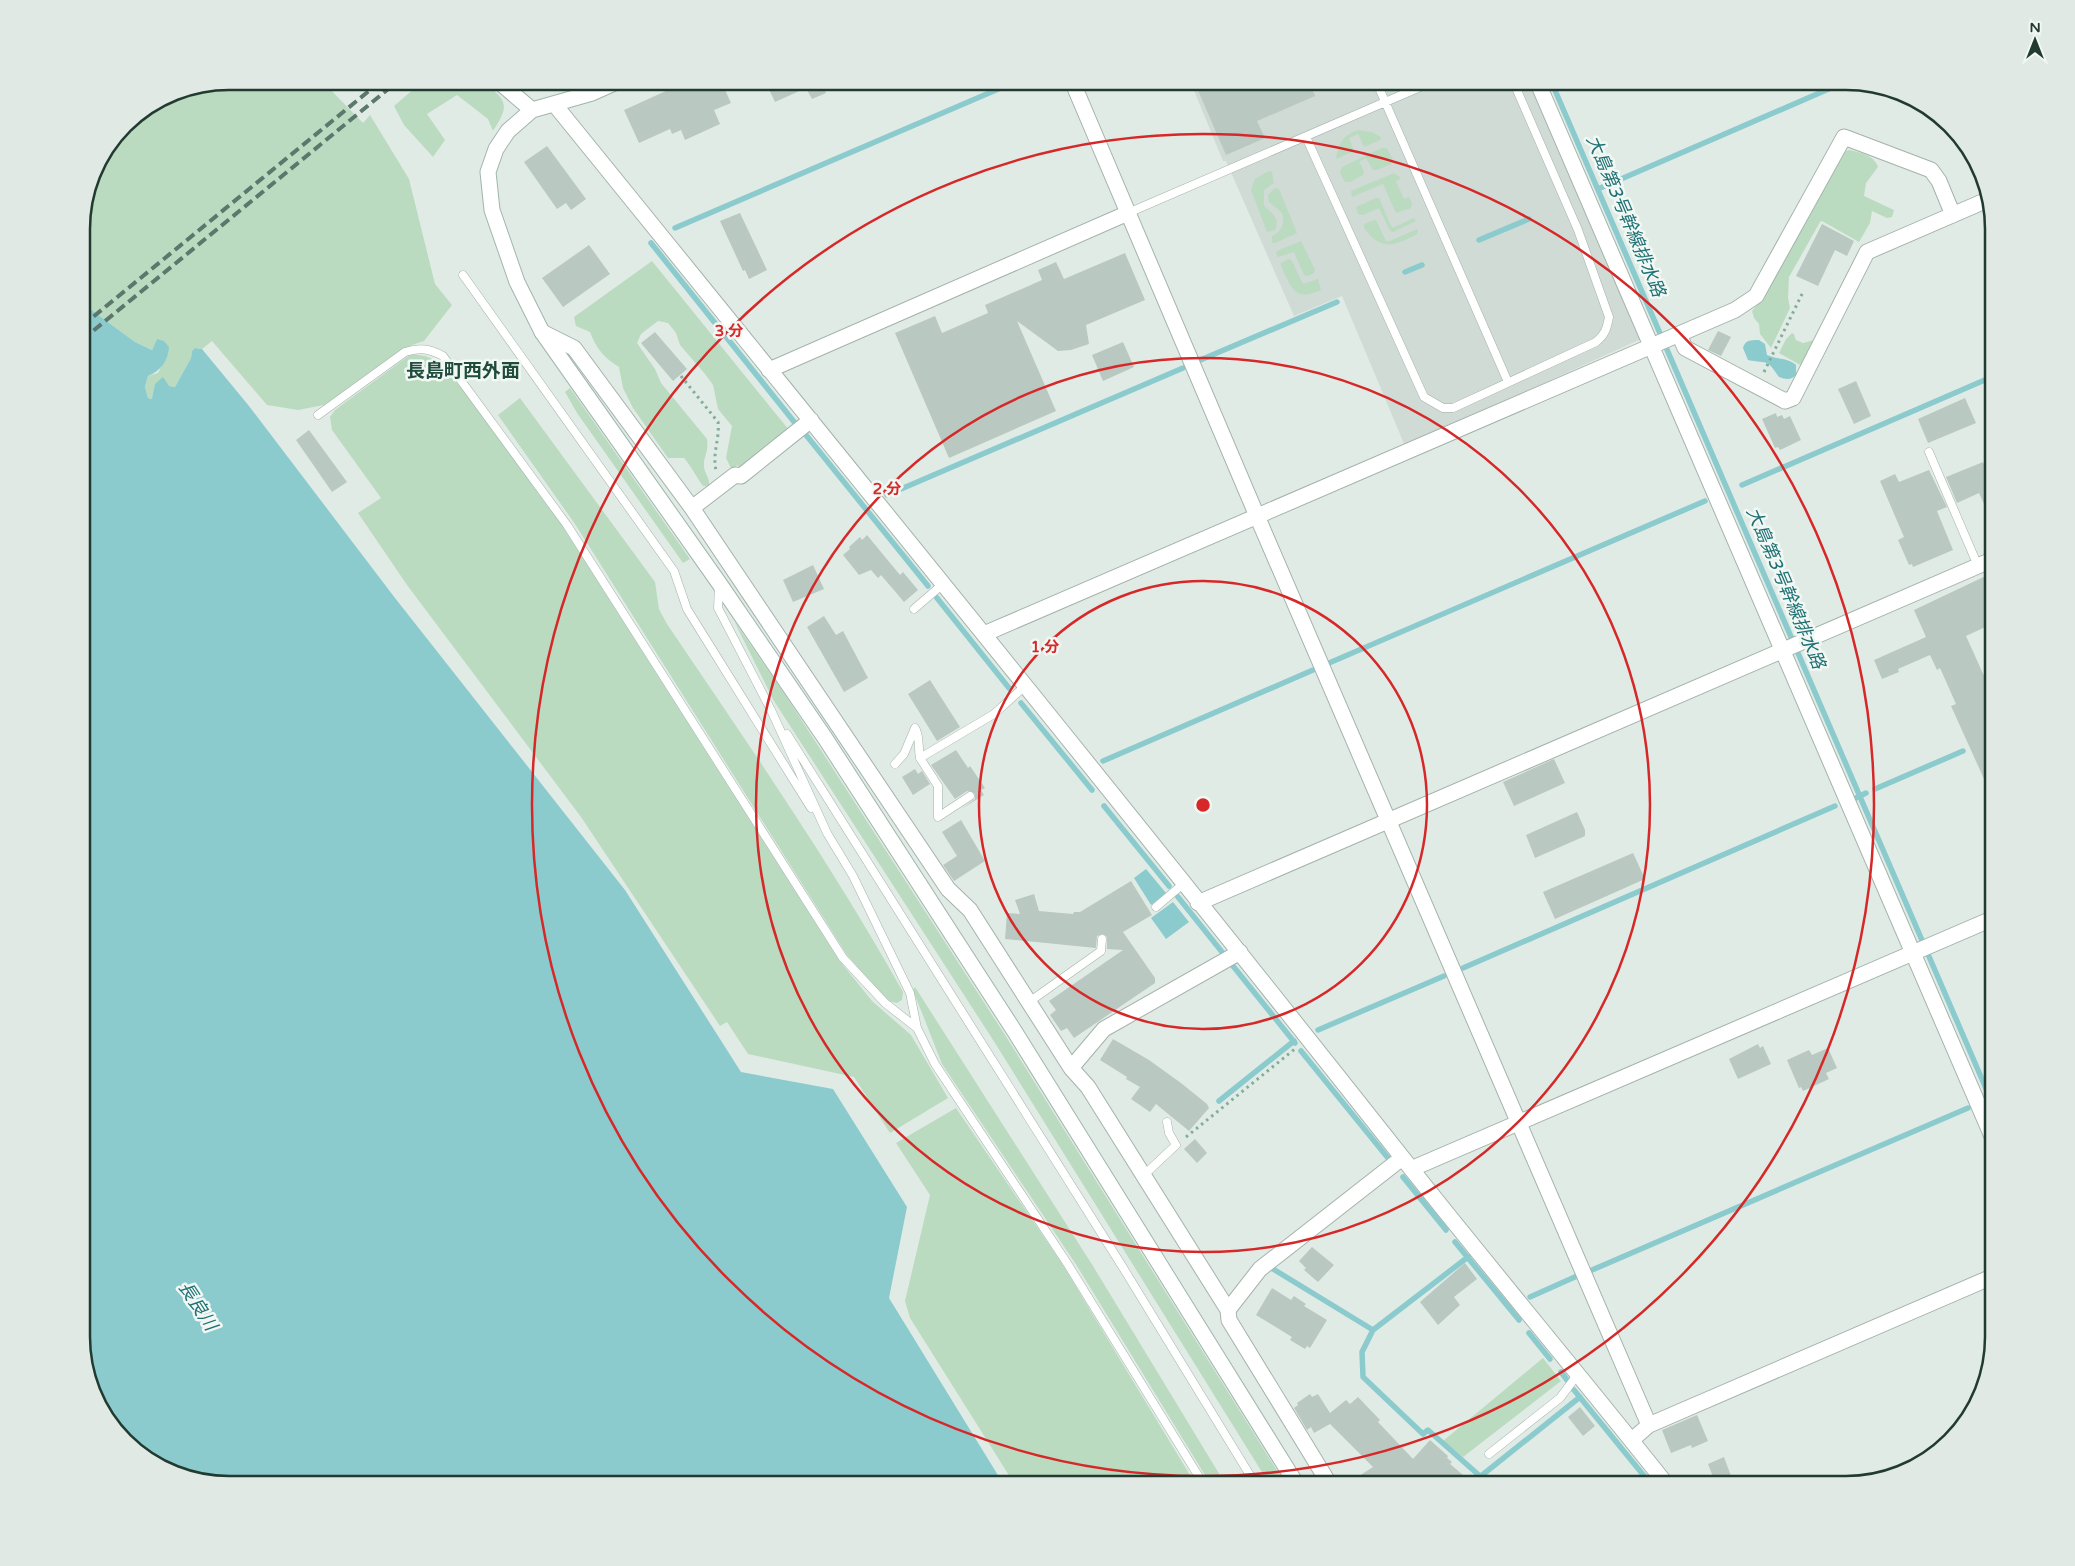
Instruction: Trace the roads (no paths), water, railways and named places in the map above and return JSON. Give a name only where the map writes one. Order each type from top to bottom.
[{"type":"street","points":[[509,90],[532,110]]},
{"type":"street","points":[[599,90],[555,105],[532,110],[508,131],[496,149],[488,172],[492,210],[517,282],[542,332],[719,583],[825,738],[1009,1024],[1291,1476]]},
{"type":"street","points":[[1076,90],[1257,516],[1649,1425]]},
{"type":"street","points":[[1541,90],[1654,344],[1786,649],[1985,1119]]},
{"type":"street","points":[[555,105],[1026,686],[1660,1476]]},
{"type":"street","points":[[984,634],[1735,310],[1756,296],[1844,136],[1932,170],[1939,181],[1953,215]]},
{"type":"street","points":[[1675,335],[1685,348],[1785,401],[1793,398],[1867,252],[1982,202]]},
{"type":"street","points":[[770,370],[1128,213]]},
{"type":"street","points":[[542,332],[574,348],[692,508],[948,889],[970,910],[1071,1068],[1088,1087],[1144,1175],[1228,1310],[1229,1320],[1324,1476]]},
{"type":"street","points":[[692,508],[734,475],[741,476],[810,420]]},
{"type":"street","points":[[1198,902],[1985,563]]},
{"type":"street","points":[[1228,1310],[1260,1269],[1407,1163],[1519,1122],[1985,922]]},
{"type":"street","points":[[1071,1068],[1104,1029],[1240,952]]},
{"type":"street","points":[[1632,1440],[1649,1425],[1985,1280]]},
{"type":"lane","points":[[1379,90],[1508,382]]},
{"type":"lane","points":[[1128,213],[1414,90]]},
{"type":"lane","points":[[1306,136],[1424,397],[1443,408],[1453,408],[1596,342],[1604,335],[1609,317],[1578,230],[1517,90]]},
{"type":"lane","points":[[463,275],[674,570],[687,609],[853,876],[910,993],[917,1028],[936,1064],[1067,1263],[1198,1476]]},
{"type":"lane","points":[[318,415],[405,352],[416,348],[431,350],[443,356],[568,525],[843,958],[885,1003],[917,1028]]},
{"type":"lane","points":[[1930,452],[1978,566]]},
{"type":"lane","points":[[719,583],[718,608],[772,710],[827,833]]},
{"type":"lane","points":[[914,609],[943,584]]},
{"type":"lane","points":[[920,758],[994,714],[1026,686]]},
{"type":"lane","points":[[772,710],[1122,1266],[1250,1476]]},
{"type":"lane","points":[[895,764],[904,754],[915,728],[918,732],[917,747],[920,758],[938,786],[938,817],[970,796]]},
{"type":"lane","points":[[1156,906],[1183,884]]},
{"type":"lane","points":[[1028,1002],[1101,951],[1102,939]]},
{"type":"lane","points":[[1144,1175],[1176,1146],[1169,1133],[1167,1122]]},
{"type":"lane","points":[[1489,1454],[1560,1398],[1579,1373]]},
{"type":"water","name":"長良川","points":[[90,309],[135,342],[152,350],[157,339],[164,341],[169,347],[163,365],[148,376],[145,387],[148,398],[152,399],[155,384],[163,377],[169,386],[175,387],[191,358],[192,351],[195,348],[202,349],[249,406],[395,598],[625,890],[741,1072],[833,1089],[907,1207],[889,1298],[998,1476],[220,1476],[184,1469],[167,1462],[144,1447],[124,1429],[109,1407],[101,1390],[95,1373],[90,1346]]},
{"type":"water","points":[[1759,340],[1765,344],[1767,355],[1796,365],[1796,375],[1794,377],[1790,379],[1781,378],[1769,364],[1748,360],[1743,348],[1745,343]]},
{"type":"water","points":[[1146,869],[1166,893],[1151,905],[1134,878]]},
{"type":"water","points":[[1173,902],[1189,922],[1166,939],[1151,918]]},
{"type":"waterway","points":[[675,228],[996,90]]},
{"type":"waterway","name":"大島第3号幹線排水路","points":[[1555,90],[1985,1086]]},
{"type":"waterway","points":[[1598,189],[1826,90]]},
{"type":"waterway","points":[[1479,240],[1529,219]]},
{"type":"waterway","points":[[651,243],[795,423]]},
{"type":"waterway","points":[[1405,272],[1422,265]]},
{"type":"waterway","points":[[1198,361],[1337,302]]},
{"type":"waterway","points":[[887,495],[1183,368]]},
{"type":"waterway","points":[[1742,485],[1985,380]]},
{"type":"waterway","points":[[806,435],[928,586]]},
{"type":"waterway","points":[[1329,663],[1705,501]]},
{"type":"waterway","points":[[937,598],[1009,688]]},
{"type":"waterway","points":[[1103,761],[1313,670]]},
{"type":"waterway","points":[[1021,703],[1092,790]]},
{"type":"waterway","points":[[1875,789],[1963,751]]},
{"type":"waterway","name":"大島第3号幹線排水路","points":[[1856,798],[1866,793]]},
{"type":"waterway","points":[[1104,806],[1169,886]]},
{"type":"waterway","points":[[1463,968],[1835,806]]},
{"type":"waterway","points":[[1178,897],[1222,952]]},
{"type":"waterway","points":[[1233,966],[1295,1043]]},
{"type":"waterway","points":[[1318,1030],[1444,976]]},
{"type":"waterway","points":[[1219,1101],[1294,1041]]},
{"type":"waterway","points":[[1301,1051],[1388,1158]]},
{"type":"waterway","points":[[1592,1270],[1968,1108]]},
{"type":"waterway","points":[[1403,1177],[1446,1230]]},
{"type":"waterway","points":[[1455,1242],[1519,1320]]},
{"type":"waterway","points":[[1273,1269],[1373,1330],[1468,1257]]},
{"type":"waterway","points":[[1530,1297],[1577,1276]]},
{"type":"waterway","points":[[1373,1330],[1362,1352],[1363,1377],[1423,1434],[1428,1430],[1480,1476]]},
{"type":"waterway","points":[[1529,1333],[1550,1359]]},
{"type":"waterway","points":[[1561,1372],[1567,1380]]},
{"type":"waterway","points":[[1574,1390],[1644,1476]]},
{"type":"waterway","points":[[1481,1476],[1580,1397]]},
{"type":"railway","points":[[90,319],[370,90]]},
{"type":"railway","points":[[90,333],[387,90]]},
{"type":"district","name":"長島町西外面","points":[[463,371]]}]
